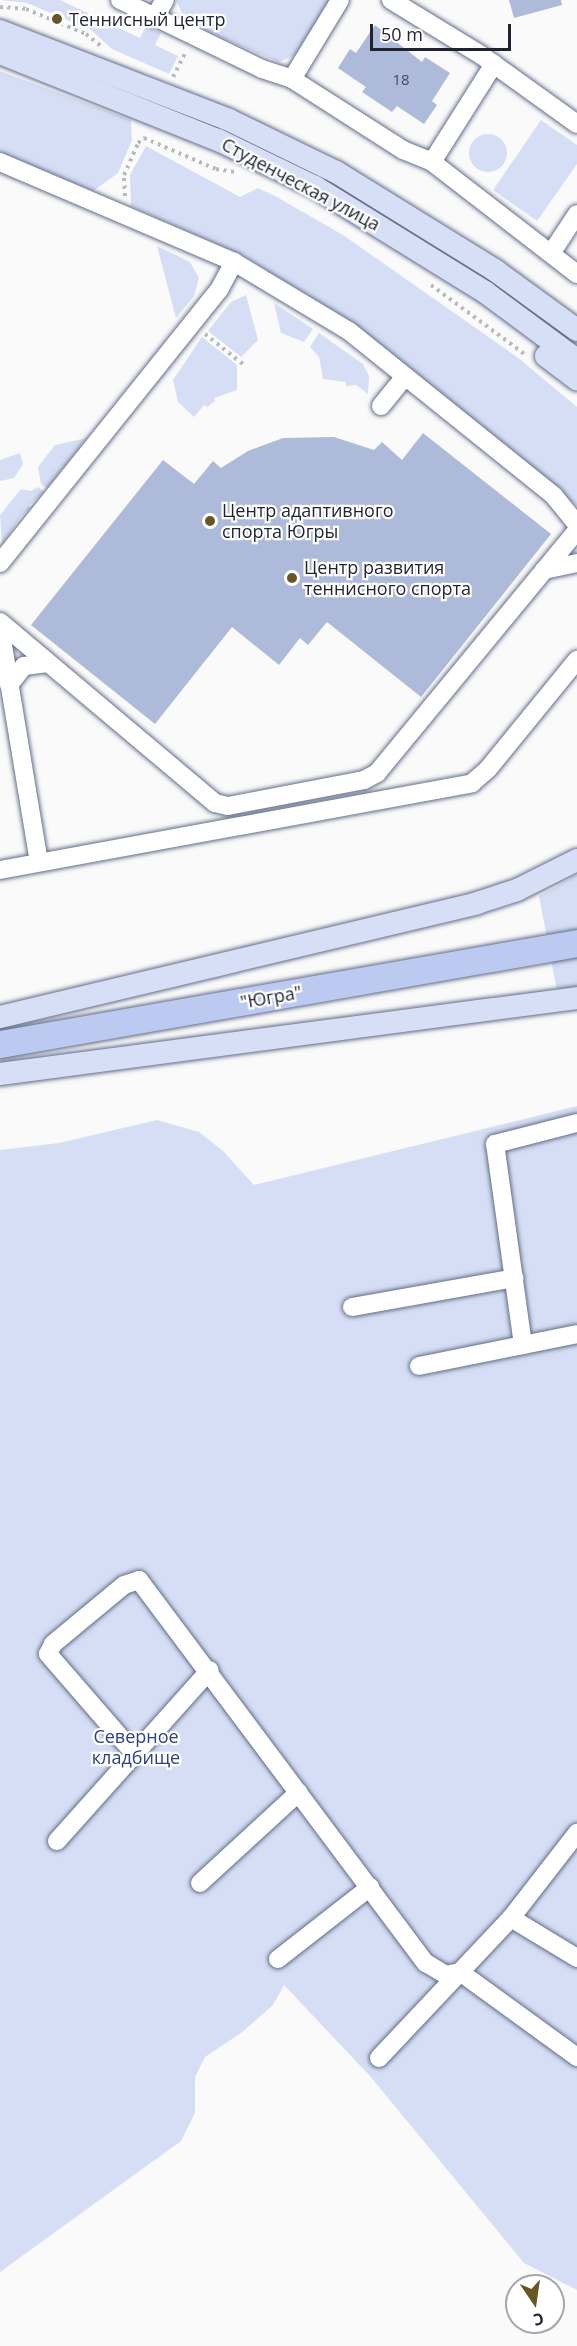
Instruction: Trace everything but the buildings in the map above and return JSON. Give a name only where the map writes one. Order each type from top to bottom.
[{"type":"highway","name":"\"Югра\"","points":[[0,1044],[577,943]]},
{"type":"main road","name":"Студенческая улица","points":[[0,31],[229,120],[336,172],[477,258],[577,330]]},
{"type":"main road","name":"Студенческая улица","points":[[0,53],[218,140],[315,186],[476,286],[577,360]]},
{"type":"main road","points":[[315,186],[577,379]]},
{"type":"main road","points":[[0,1017],[477,903],[517,890],[577,860]]},
{"type":"main road","points":[[0,1074],[577,998]]},
{"type":"street","points":[[120,0],[261,69],[292,79],[403,150],[432,162],[552,252],[577,274]]},
{"type":"street","points":[[154,18],[165,0]]},
{"type":"street","points":[[292,79],[340,0]]},
{"type":"street","points":[[391,0],[494,64],[577,124]]},
{"type":"street","points":[[432,162],[494,64]]},
{"type":"street","points":[[0,162],[234,262],[349,331],[554,496],[577,524]]},
{"type":"street","points":[[552,252],[577,214]]},
{"type":"street","points":[[0,563],[219,290],[234,262]]},
{"type":"street","points":[[381,406],[405,376]]},
{"type":"street","points":[[0,622],[215,802],[239,804],[364,780],[377,772],[577,530]]},
{"type":"street","points":[[544,570],[577,564]]},
{"type":"street","points":[[0,627],[39,862]]},
{"type":"street","points":[[0,870],[472,783],[488,769],[577,660]]},
{"type":"street","points":[[9,685],[24,666],[48,663]]},
{"type":"street","points":[[523,1345],[495,1144],[577,1123]]},
{"type":"street","points":[[352,1307],[514,1278]]},
{"type":"street","points":[[419,1366],[577,1334]]},
{"type":"street","points":[[133,1752],[48,1654],[53,1644],[124,1585],[139,1580],[210,1670],[426,1963],[446,1975],[460,1972],[577,2057]]},
{"type":"street","points":[[57,1840],[133,1752],[210,1670]]},
{"type":"street","points":[[200,1883],[299,1792]]},
{"type":"street","points":[[379,2058],[511,1918],[577,1833]]},
{"type":"street","points":[[278,1959],[370,1887]]},
{"type":"street","points":[[511,1918],[577,1958]]},
{"type":"path","points":[[0,7],[26,9],[86,34],[109,52]]},
{"type":"path","points":[[162,75],[172,79],[193,37]]},
{"type":"path","points":[[122,213],[124,175],[138,142],[149,135]]},
{"type":"path","points":[[144,138],[216,170],[247,174]]},
{"type":"path","points":[[425,281],[531,359]]},
{"type":"path","points":[[192,324],[244,365]]},
{"type":"green space","points":[[0,0],[60,0],[140,38],[146,26],[161,33],[155,45],[178,56],[169,74],[112,49],[91,30],[27,3]]},
{"type":"green space","points":[[176,0],[330,0],[295,55],[278,62],[186,22]]},
{"type":"green space","points":[[0,71],[131,120],[132,140],[118,173],[93,191],[0,152]]},
{"type":"green space","points":[[541,120],[577,145],[577,164],[537,221],[493,190]]},
{"type":"green space","points":[[488,134],[495,135],[501,140],[506,146],[506,160],[501,166],[495,171],[488,172],[481,171],[475,166],[470,160],[469,153],[470,146],[475,140],[481,135]]},
{"type":"green space","points":[[146,146],[240,197],[258,188],[343,235],[517,357],[577,407],[577,506],[359,327],[244,256],[131,206],[130,175]]},
{"type":"green space","points":[[157,246],[190,262],[199,278],[194,296],[176,318]]},
{"type":"green space","points":[[246,295],[258,340],[241,357],[208,331],[231,302]]},
{"type":"green space","points":[[274,303],[313,329],[304,342],[281,333]]},
{"type":"green space","points":[[319,333],[363,364],[369,376],[368,394],[356,385],[346,386],[346,382],[323,379],[319,357],[310,347]]},
{"type":"green space","points":[[202,337],[237,365],[237,390],[214,398],[215,401],[207,407],[204,405],[194,417],[178,402],[173,380]]},
{"type":"green space","points":[[87,438],[47,488],[41,484],[38,467],[55,445]]},
{"type":"green space","points":[[20,453],[23,464],[14,478],[0,481],[0,460]]},
{"type":"green space","points":[[38,487],[44,492],[29,505],[31,508],[21,516],[2,544],[0,515],[21,489],[31,491]]},
{"type":"green space","points":[[577,875],[577,988],[557,991],[539,896]]},
{"type":"green space","name":"Северное кладбище","points":[[577,1106],[577,2290],[565,2284],[565,2274],[546,2274],[524,2263],[370,2076],[284,1985],[273,2005],[241,2033],[205,2057],[195,2077],[195,2113],[181,2141],[0,2272],[0,1150],[59,1143],[157,1120],[199,1132],[223,1151],[254,1185]]},
{"type":"place","name":"Теннисный центр","points":[[57,19]]},
{"type":"place","name":"Центр адаптивного спорта Югры","points":[[210,521]]},
{"type":"place","name":"Центр развития теннисного спорта","points":[[292,578]]}]
